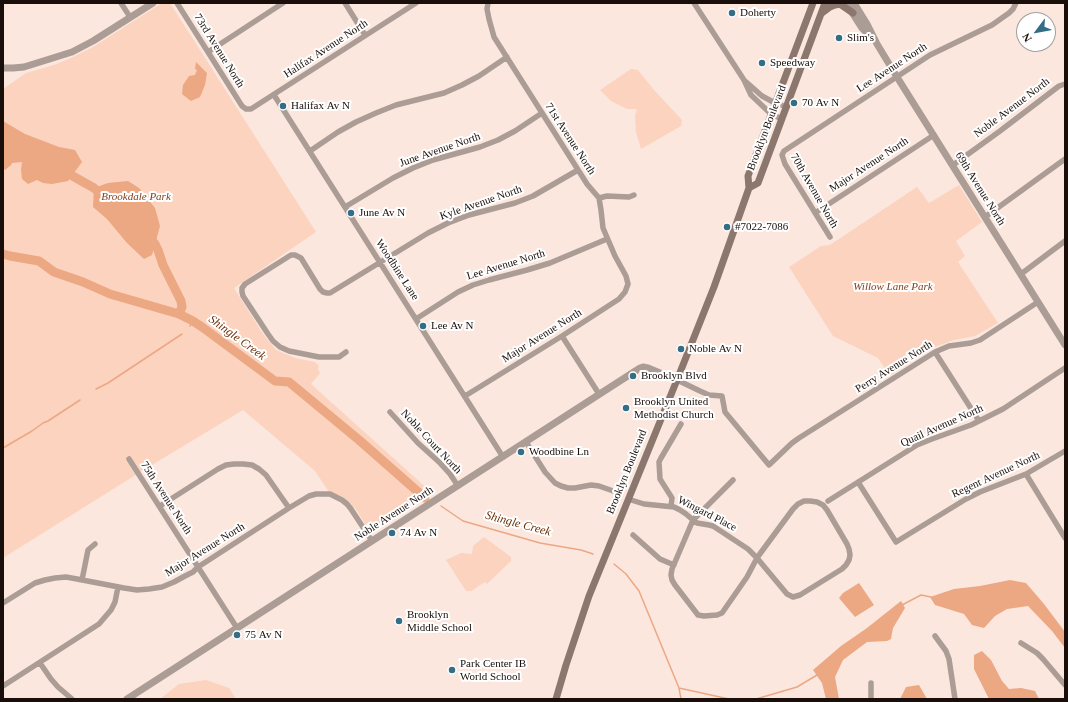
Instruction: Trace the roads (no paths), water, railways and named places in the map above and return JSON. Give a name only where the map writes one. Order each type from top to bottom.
[{"type":"main road","name":"Brooklyn Boulevard","points":[[556,699],[589,596],[714,287],[749,188],[748,176],[813,3]]},
{"type":"main road","name":"Brooklyn Boulevard","points":[[749,188],[758,184],[825,3]]},
{"type":"main road","points":[[822,13],[830,7],[840,4],[853,13]]},
{"type":"street","points":[[121,3],[130,17]]},
{"type":"street","points":[[3,68],[24,67],[72,52],[90,43],[153,3]]},
{"type":"street","name":"73rd Avenue North","points":[[177,3],[242,106],[246,109]]},
{"type":"street","points":[[208,52],[283,3]]},
{"type":"street","points":[[345,3],[365,35]]},
{"type":"street","name":"Halifax Avenue North","points":[[246,109],[251,109],[274,95],[416,3]]},
{"type":"street","name":"71st Avenue North","points":[[488,3],[487,9],[494,37],[578,170],[599,198],[603,228],[615,256],[626,276],[628,284],[627,288]]},
{"type":"street","points":[[694,3],[744,80],[750,95],[771,114],[782,119]]},
{"type":"street","name":"69th Avenue North","points":[[846,3],[862,28],[877,44]]},
{"type":"street","name":"69th Avenue North","points":[[854,3],[897,77],[1065,345]]},
{"type":"street","name":"Lee Avenue North","points":[[782,155],[784,151],[930,55],[992,25],[1009,13],[1016,3]]},
{"type":"street","points":[[310,151],[338,132],[363,119],[396,105],[444,93],[456,88],[479,76],[507,57]]},
{"type":"street","points":[[744,80],[762,96],[787,108]]},
{"type":"street","name":"Noble Avenue North","points":[[953,165],[1059,86],[1065,84]]},
{"type":"street","name":"Woodbine Lane","points":[[274,95],[503,457]]},
{"type":"street","name":"June Avenue North","points":[[345,207],[393,178],[413,168],[498,140],[515,131],[542,113]]},
{"type":"street","name":"Major Avenue North","points":[[815,213],[934,135]]},
{"type":"street","name":"70th Avenue North","points":[[782,155],[784,164],[830,237]]},
{"type":"street","points":[[985,217],[1065,159]]},
{"type":"street","name":"Kyle Avenue North","points":[[346,352],[339,357],[319,357],[293,352],[280,347],[268,334],[242,292],[242,288],[245,284],[290,255],[295,255],[300,258],[323,292],[327,293],[334,291],[428,233],[448,223],[515,203],[533,196],[578,170]]},
{"type":"street","points":[[599,198],[607,196],[634,195]]},
{"type":"street","name":"Lee Avenue North","points":[[416,319],[458,292],[473,285],[550,263],[607,239]]},
{"type":"street","points":[[1021,274],[1065,242]]},
{"type":"street","name":"Major Avenue North","points":[[465,396],[619,299],[627,288]]},
{"type":"street","name":"Perry Avenue North","points":[[677,380],[700,392],[709,395],[722,396],[725,412],[769,465],[798,438],[935,352],[949,346],[971,343],[980,340],[1038,302]]},
{"type":"street","points":[[562,336],[599,394]]},
{"type":"street","points":[[935,352],[979,421]]},
{"type":"street","name":"Noble Avenue North","points":[[127,699],[640,368],[648,368],[677,380]]},
{"type":"street","name":"Quail Avenue North","points":[[828,501],[917,445],[979,421],[1003,409],[1065,368]]},
{"type":"street","name":"Noble Court North","points":[[390,412],[418,443],[439,462],[458,486]]},
{"type":"street","points":[[671,506],[672,498],[660,478],[659,462],[681,424]]},
{"type":"street","points":[[526,442],[550,478],[561,486],[575,488],[591,485],[616,492]]},
{"type":"street","name":"Regent Avenue North","points":[[858,482],[896,542],[966,499],[1026,474],[1065,451]]},
{"type":"street","name":"75th Avenue North","points":[[129,459],[237,628]]},
{"type":"street","points":[[160,506],[218,469],[226,465],[239,464],[252,466],[259,469],[266,475],[289,508]]},
{"type":"street","points":[[1026,474],[1064,535]]},
{"type":"street","points":[[733,480],[693,520],[674,565],[671,575],[672,580],[694,611],[701,616],[717,615],[723,611],[747,577],[757,558]]},
{"type":"street","name":"Major Avenue North","points":[[118,587],[137,590],[149,589],[162,587],[174,582],[193,572],[198,567],[309,496],[330,494],[336,496],[347,504],[372,541]]},
{"type":"street","name":"Wingard Place","points":[[628,499],[644,504],[671,506],[680,510],[697,523],[713,526],[748,549],[786,594],[793,597],[800,595],[842,569],[849,560],[850,555],[848,544],[823,505],[817,502],[804,501],[793,509],[757,558]]},
{"type":"street","points":[[633,535],[660,559],[674,565]]},
{"type":"street","points":[[82,580],[88,550],[95,544]]},
{"type":"street","points":[[3,603],[35,583],[45,580],[66,578],[118,587],[115,602],[111,610],[99,624],[3,686]]},
{"type":"street","points":[[935,636],[946,651],[949,659],[955,699]]},
{"type":"street","points":[[1020,643],[1037,653],[1065,685]]},
{"type":"street","points":[[40,663],[54,683],[72,699]]},
{"type":"street","points":[[871,683],[871,699]]},
{"type":"waterway","points":[[62,170],[94,188],[103,196]]},
{"type":"waterway","points":[[147,235],[155,244],[163,265],[181,301],[182,307],[179,314]]},
{"type":"waterway","name":"Shingle Creek","points":[[3,254],[39,261],[54,272],[83,282],[110,294],[179,314],[193,321],[275,381],[289,382],[359,440],[425,498]]},
{"type":"waterway","name":"Shingle Creek","points":[[190,326],[193,321]]},
{"type":"waterway","points":[[96,389],[108,383],[182,334]]},
{"type":"waterway","points":[[3,448],[80,400]]},
{"type":"waterway","name":"Shingle Creek","points":[[441,506],[463,521],[540,543],[581,550],[593,554]]},
{"type":"waterway","name":"Shingle Creek","points":[[614,564],[626,574],[639,591],[679,688],[681,699]]},
{"type":"waterway","points":[[902,605],[921,595],[931,597]]},
{"type":"waterway","points":[[756,699],[797,687],[817,675]]},
{"type":"waterway","points":[[679,688],[729,699]]},
{"type":"place","name":"Doherty","points":[[732,13]]},
{"type":"place","name":"Slim's","points":[[839,38]]},
{"type":"place","name":"Speedway","points":[[762,63]]},
{"type":"place","name":"70 Av N","points":[[794,103]]},
{"type":"place","name":"Halifax Av N","points":[[283,106]]},
{"type":"place","name":"June Av N","points":[[351,213]]},
{"type":"place","name":"#7022-7086","points":[[727,227]]},
{"type":"place","name":"Lee Av N","points":[[423,326]]},
{"type":"place","name":"Noble Av N","points":[[681,349]]},
{"type":"place","name":"Brooklyn Blvd","points":[[633,376]]},
{"type":"place","name":"Brooklyn United Methodist Church","points":[[626,408]]},
{"type":"place","name":"Woodbine Ln","points":[[521,452]]},
{"type":"place","name":"74 Av N","points":[[392,533]]},
{"type":"place","name":"Brooklyn Middle School","points":[[399,621]]},
{"type":"place","name":"75 Av N","points":[[237,635]]},
{"type":"place","name":"Park Center IB World School","points":[[452,670]]},
{"type":"park label","name":"Brookdale Park","points":[[136,197]]},
{"type":"park label","name":"Willow Lane Park","points":[[893,287]]}]
